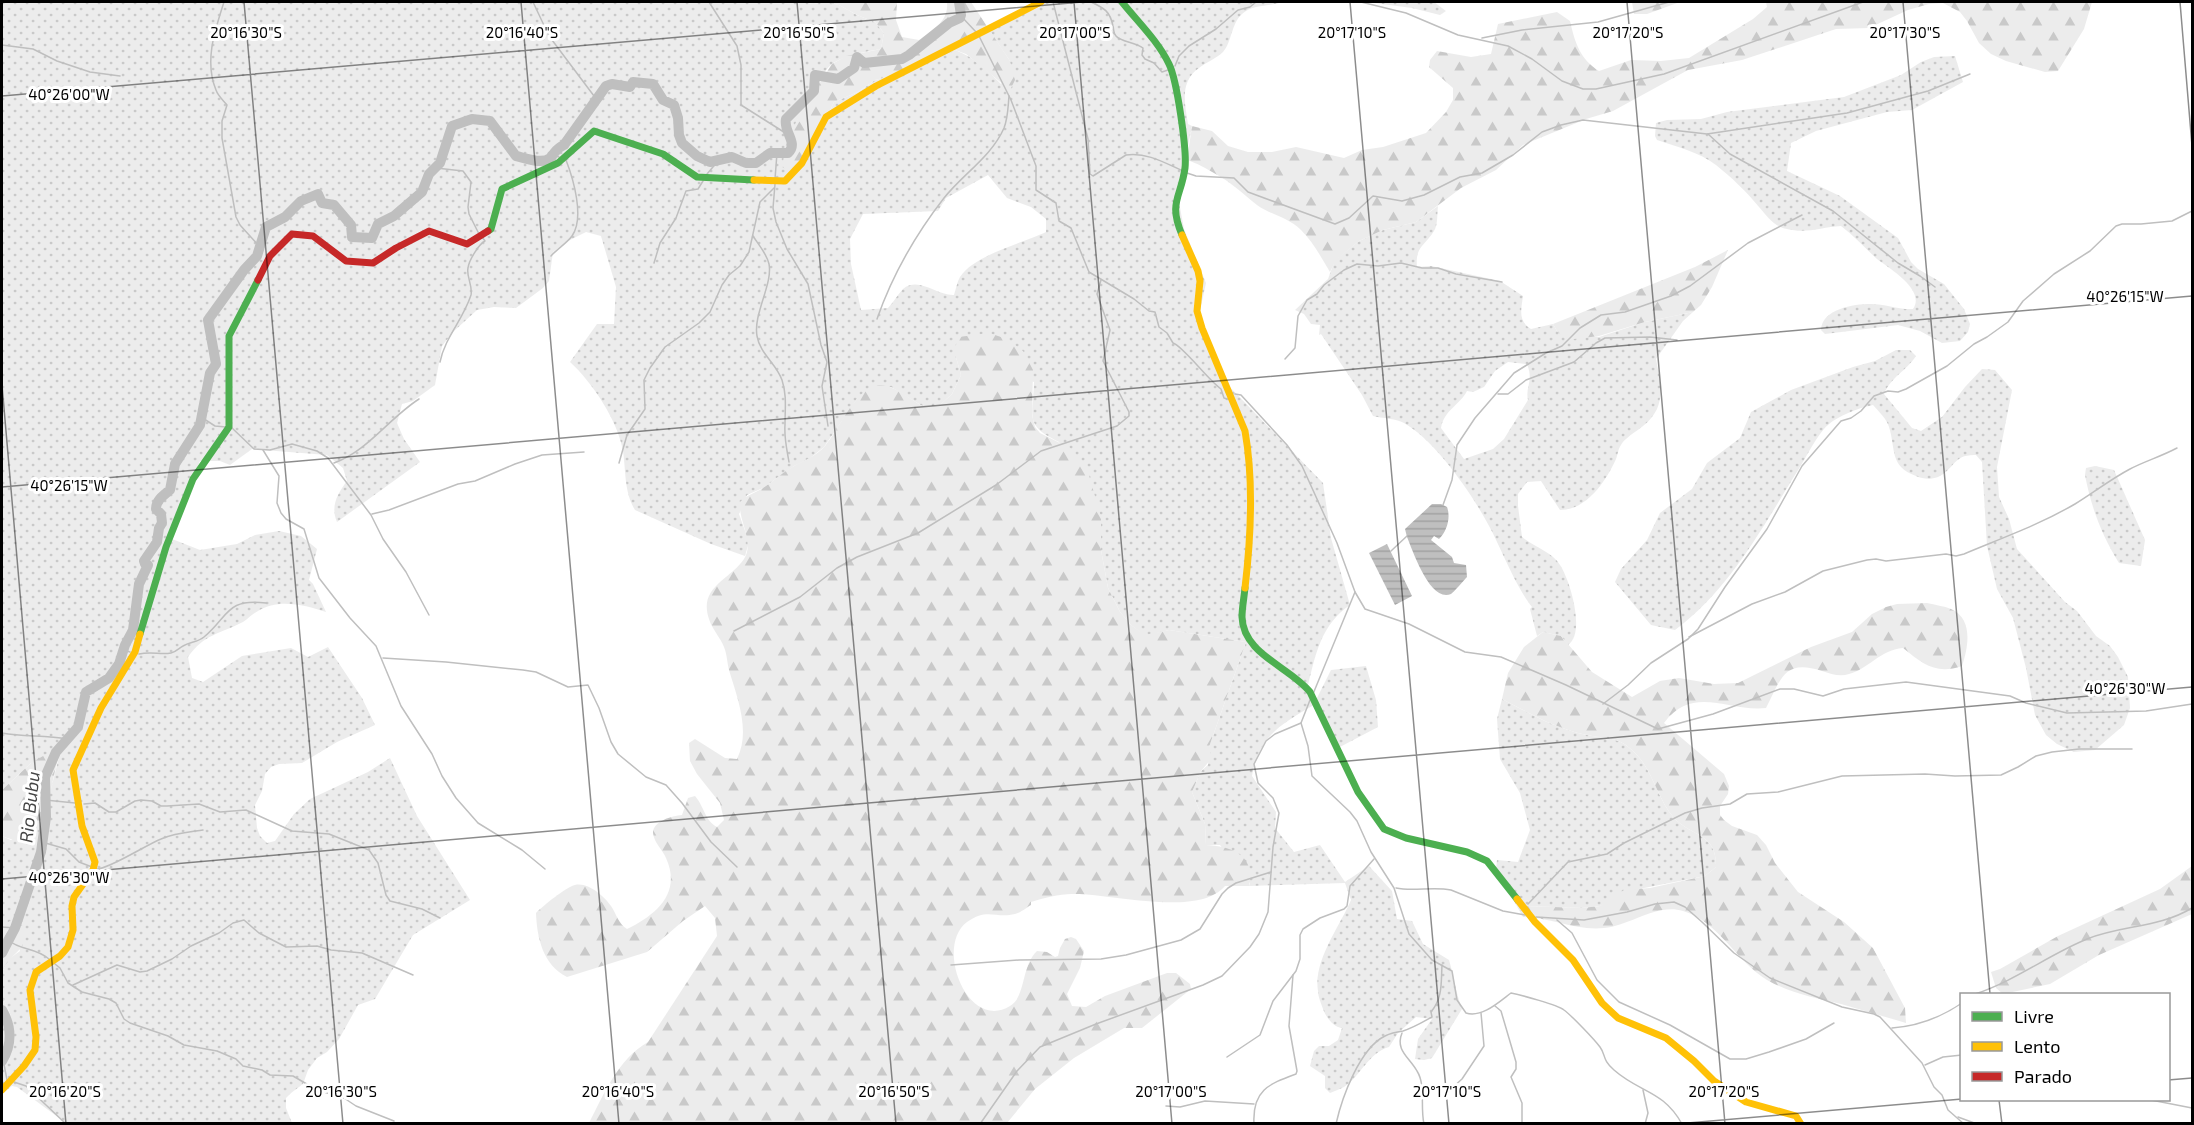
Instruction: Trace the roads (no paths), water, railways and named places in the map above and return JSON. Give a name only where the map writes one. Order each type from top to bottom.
[{"type":"street","points":[[2,1090],[35,1050],[36,1037],[30,990],[36,972],[60,956],[68,947],[73,930],[74,897],[93,870],[95,862],[82,826],[73,770],[101,708],[135,652],[166,547],[193,479],[229,427],[229,336],[270,256],[292,234],[313,236],[346,261],[373,263],[429,231],[467,244],[491,229],[502,189],[558,163],[594,131],[663,154],[698,177],[784,182],[802,163],[826,117],[876,86],[1041,2]]},
{"type":"street","points":[[1122,2],[1162,51],[1171,67],[1186,147],[1185,170],[1175,202],[1176,220],[1198,271],[1200,281],[1197,311],[1202,328],[1245,431],[1248,449],[1250,543],[1242,619],[1248,638],[1260,652],[1302,682],[1310,692],[1358,792],[1384,829],[1406,838],[1467,852],[1487,861],[1535,921],[1573,960],[1602,1003],[1618,1018],[1666,1038],[1714,1081],[1746,1102],[1796,1116],[1801,1124]]},
{"type":"waterway","points":[[224,2],[212,46],[211,68],[216,90],[227,105],[222,121],[222,138],[236,217],[240,225],[261,248]]},
{"type":"waterway","points":[[533,2],[549,36],[597,100]]},
{"type":"waterway","points":[[709,2],[737,46],[741,65],[741,105],[787,134]]},
{"type":"waterway","name":"Rio Bubu","points":[[2,953],[15,928],[41,852],[46,817],[45,777],[56,752],[78,727],[86,692],[109,678],[119,664],[133,630],[139,584],[148,565],[144,561],[157,542],[162,523],[161,514],[156,509],[157,503],[170,490],[175,464],[200,425],[210,373],[216,364],[208,320],[244,270],[257,256],[266,227],[285,217],[301,201],[318,194],[322,203],[334,205],[351,225],[352,237],[372,238],[378,224],[394,216],[422,192],[429,174],[440,163],[452,126],[472,119],[490,121],[516,156],[547,160],[564,145],[606,86],[612,84],[630,87],[633,82],[653,84],[663,100],[674,105],[682,143],[697,156],[710,162],[732,157],[746,163],[756,163],[770,153],[788,153],[792,145],[786,119],[814,91],[815,75],[838,79],[854,68],[857,57],[864,63],[902,59],[949,23],[960,18],[959,2]]},
{"type":"waterway","points":[[1053,2],[1088,139],[1090,174],[1093,176],[1126,155],[1134,154],[1156,159],[1183,171]]},
{"type":"waterway","points":[[1091,2],[1108,13],[1116,36],[1143,48],[1142,55],[1145,59],[1154,63],[1162,72],[1168,70]]},
{"type":"waterway","points":[[1175,66],[1179,56],[1189,46],[1216,29],[1238,10],[1250,7],[1256,2]]},
{"type":"waterway","points":[[1361,2],[1406,13],[1458,35],[1508,46],[1532,59],[1562,81],[1583,89],[1596,89],[1664,74],[1863,2]]},
{"type":"waterway","points":[[1482,38],[1522,30],[1598,22],[1669,2]]},
{"type":"waterway","points":[[961,16],[976,32]]},
{"type":"waterway","points":[[979,36],[1011,100],[1036,166],[1036,190],[1056,203],[1059,221],[1071,228],[1089,272],[1134,299],[1149,311],[1155,312],[1159,327],[1221,389],[1224,398],[1227,399]]},
{"type":"waterway","points":[[2,45],[33,49],[57,61],[90,72],[120,76]]},
{"type":"waterway","points":[[1187,173],[1196,176],[1234,178],[1248,192],[1335,224],[1349,218],[1373,196],[1402,201],[1424,195],[1460,177],[1482,173],[1513,155],[1542,132],[1561,125],[1583,120],[1707,134],[1847,113],[1928,91],[1970,74]]},
{"type":"waterway","points":[[877,319],[897,271],[924,226],[944,198],[999,138],[1006,120],[1009,96]]},
{"type":"waterway","points":[[1708,134],[1730,154],[1833,211],[1898,263],[1935,287]]},
{"type":"waterway","points":[[775,179],[777,153]]},
{"type":"waterway","name":"Rio Bubu","points":[[552,155],[559,157]]},
{"type":"waterway","points":[[551,256],[572,236],[578,219],[572,177],[566,160]]},
{"type":"waterway","points":[[707,174],[718,161]]},
{"type":"waterway","points":[[436,168],[463,171],[471,182],[469,214],[479,234]]},
{"type":"waterway","points":[[654,263],[660,243],[676,218],[686,191],[698,189],[703,181]]},
{"type":"waterway","points":[[775,184],[773,208],[776,222],[787,249],[808,284],[821,345],[827,362],[822,386],[828,426]]},
{"type":"waterway","points":[[619,463],[627,435],[645,409],[644,380],[650,368],[665,347],[699,323],[710,312],[722,285],[740,266],[749,252],[760,202],[774,188]]},
{"type":"waterway","points":[[1603,704],[1651,663],[1688,639],[1698,629],[1767,529],[1802,466],[1841,421],[1861,411],[1874,396],[1888,391],[1898,392],[1906,389],[1947,366],[1974,344],[2008,322],[2023,301],[2054,274],[2090,251],[2116,226],[2172,221],[2192,211]]},
{"type":"waterway","points":[[1443,505],[1452,480],[1457,445],[1475,418],[1514,373],[1562,346],[1580,328],[1601,315],[1625,312],[1671,296],[1690,286],[1748,243],[1802,215]]},
{"type":"waterway","points":[[753,236],[769,264],[768,281],[758,318],[757,336],[761,348],[779,374],[784,386],[785,435],[789,462]]},
{"type":"waterway","points":[[440,362],[446,344],[471,295],[468,268],[480,245],[485,241],[482,237]]},
{"type":"waterway","points":[[1285,359],[1295,348],[1298,316],[1307,300],[1344,270],[1357,264],[1378,266],[1401,263],[1422,268],[1438,268],[1456,274],[1502,282]]},
{"type":"waterway","points":[[734,631],[800,597],[837,568],[857,557],[918,533],[996,485],[1041,451],[1117,426],[1129,416],[1103,361],[1110,330],[1097,294],[1101,280]]},
{"type":"waterway","points":[[1498,394],[1508,394],[1526,380],[1574,362],[1605,338],[1650,337],[1677,340]]},
{"type":"waterway","points":[[1235,394],[1241,395],[1287,445],[1302,466],[1337,543],[1355,592],[1365,609],[1409,624],[1465,652],[1501,657],[1658,729],[1713,714],[1780,689],[1794,689],[1823,696],[1844,689],[1906,682],[2010,696],[2026,703],[2067,713],[2146,711],[2192,704]]},
{"type":"waterway","points":[[334,463],[358,450],[419,399]]},
{"type":"waterway","points":[[201,417],[215,426],[226,427]]},
{"type":"waterway","points":[[232,428],[254,449],[270,450],[292,444],[317,451],[328,458],[371,515],[429,615]]},
{"type":"waterway","points":[[1689,637],[1752,604],[1785,592],[1823,571],[1867,560],[1886,561],[1964,554],[2048,518],[2075,504],[2130,469],[2177,448]]},
{"type":"waterway","points":[[263,450],[279,476],[277,503],[281,513],[286,519],[304,529],[319,578],[350,618],[376,646],[401,706],[432,754],[456,798],[478,823],[522,850],[545,869]]},
{"type":"waterway","points":[[372,514],[389,510],[458,484],[475,481],[542,455],[584,452]]},
{"type":"waterway","points":[[1391,551],[1407,536]]},
{"type":"waterway","points":[[1313,694],[1355,592]]},
{"type":"waterway","points":[[139,654],[173,652],[204,637],[235,606],[253,602],[266,603]]},
{"type":"waterway","name":"Rio Bubu","points":[[124,650],[130,652]]},
{"type":"waterway","points":[[383,658],[523,670],[536,672],[568,687],[588,685],[618,754],[646,777],[666,785],[711,842],[737,867]]},
{"type":"waterway","points":[[1310,700],[1301,723],[1308,746],[1312,776],[1357,821],[1371,852],[1394,888],[1409,934],[1432,960],[1452,971],[1457,1000],[1466,1013],[1484,1011],[1511,993],[1539,1000],[1564,1010],[1597,1043],[1610,1066],[1624,1078],[1667,1104],[1682,1124]]},
{"type":"waterway","points":[[980,1124],[1017,1071],[1040,1047],[1222,976],[1250,947],[1259,934],[1268,912],[1273,847],[1279,813],[1273,798],[1258,783],[1254,764],[1266,741],[1275,734],[1301,723]]},
{"type":"waterway","points":[[2,733],[67,739]]},
{"type":"waterway","points":[[1528,904],[1568,862],[1607,854],[1624,843],[1685,813],[1730,804],[1747,794],[1778,792],[1842,776],[2001,775],[2036,756],[2052,752],[2079,749],[2132,749]]},
{"type":"waterway","points":[[45,800],[75,803]]},
{"type":"waterway","points":[[84,804],[95,803],[109,812],[116,812],[141,800],[152,801],[161,806],[199,804],[220,812],[246,810],[292,831],[329,834],[369,850],[378,863],[386,895],[390,901],[422,909],[440,918]]},
{"type":"waterway","points":[[97,869],[110,865],[166,837],[203,830]]},
{"type":"waterway","points":[[42,842],[66,849],[79,862],[92,867]]},
{"type":"waterway","points":[[1227,1057],[1260,1035],[1273,1001],[1296,971],[1300,959],[1300,935],[1303,929],[1320,918],[1344,909],[1347,906],[1350,886],[1374,859]]},
{"type":"waterway","points":[[951,965],[1019,960],[1101,959],[1126,955],[1181,940],[1200,929],[1228,888],[1236,883],[1271,872]]},
{"type":"waterway","points":[[1396,888],[1451,890],[1503,911],[1525,915]]},
{"type":"waterway","points":[[1536,917],[1584,920],[1655,904],[1674,902],[1685,907],[1734,953],[1770,978],[1842,1007],[1880,1017],[1922,1063],[1934,1087],[1942,1095],[1948,1110],[1964,1124]]},
{"type":"waterway","points":[[1978,993],[2087,939],[2100,934],[2154,923],[2192,908]]},
{"type":"waterway","points":[[73,985],[117,965],[140,972],[147,971],[219,933],[233,923],[244,920],[259,933],[286,947],[317,946],[331,950],[362,953],[413,975]]},
{"type":"waterway","points":[[1557,920],[1572,933],[1597,980],[1619,1002],[1670,1025],[1730,1059],[1746,1059],[1769,1052],[1806,1039],[1834,1023]]},
{"type":"waterway","points":[[2,927],[15,928]]},
{"type":"waterway","points":[[8,940],[49,959]]},
{"type":"waterway","points":[[55,964],[60,968],[68,983],[82,992],[116,1003],[124,1019],[130,1023],[168,1036],[184,1045],[217,1051],[236,1059],[243,1066],[262,1070],[270,1075],[293,1076],[317,1090],[344,1098],[356,1106],[394,1121]]},
{"type":"waterway","points":[[1336,1124],[1353,1074],[1376,1042],[1391,1033],[1403,1031],[1432,1017],[1431,1012],[1438,1001],[1441,990],[1442,965]]},
{"type":"waterway","points":[[1254,1124],[1254,1112],[1259,1096],[1270,1085],[1296,1074],[1297,1071],[1289,1026],[1293,975]]},
{"type":"waterway","points":[[1892,1028],[1929,1020],[1960,1004]]},
{"type":"waterway","points":[[1495,1006],[1501,1011],[1516,1062],[1516,1069],[1511,1077],[1522,1103],[1522,1124]]},
{"type":"waterway","name":"Rio Bubu","points":[[2,1010],[8,1023],[10,1036],[8,1049],[2,1061]]},
{"type":"waterway","points":[[1441,1098],[1462,1079],[1484,1046],[1481,1013]]},
{"type":"waterway","points":[[1402,1033],[1400,1039],[1402,1049],[1420,1077],[1424,1124]]},
{"type":"waterway","points":[[1925,1065],[1943,1057],[1960,1055]]},
{"type":"waterway","points":[[3,1059],[7,1080]]},
{"type":"waterway","points":[[14,1082],[26,1086],[66,1124]]},
{"type":"waterway","points":[[1643,1090],[1648,1113],[1645,1124]]},
{"type":"waterway","points":[[1166,1106],[1180,1107],[1205,1101],[1254,1104]]},
{"type":"waterway","points":[[2156,1101],[2192,1108]]},
{"type":"waterway","points":[[1958,1117],[1977,1124]]}]
